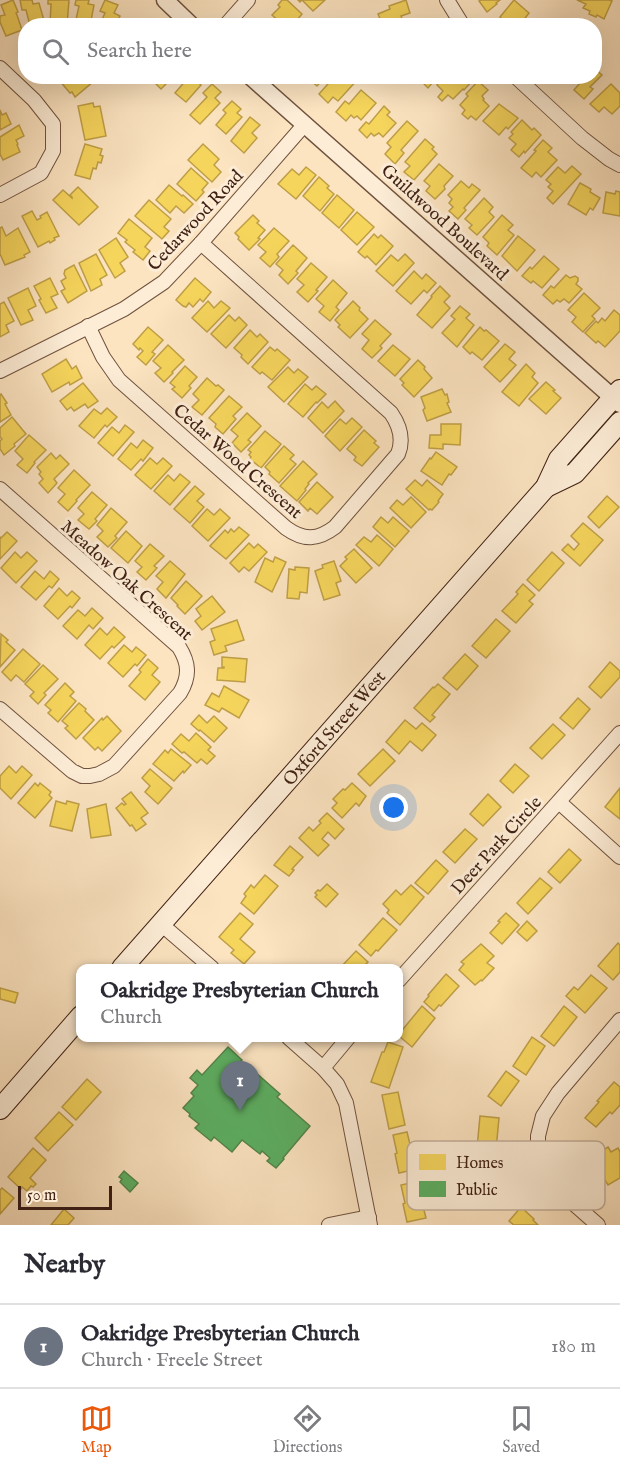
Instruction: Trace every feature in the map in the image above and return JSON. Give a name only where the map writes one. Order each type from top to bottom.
[{"type":"main road","name":"Oxford Street West","points":[[126,964],[546,487],[559,459],[618,397]]},
{"type":"main road","name":"Oxford Street West","points":[[546,487],[575,473],[620,422]]},
{"type":"main road","points":[[0,1109],[76,1022]]},
{"type":"street","points":[[165,0],[184,18]]},
{"type":"street","points":[[232,18],[248,0]]},
{"type":"street","points":[[447,0],[458,18]]},
{"type":"street","points":[[0,68],[34,100],[52,124],[53,151],[41,173],[0,195]]},
{"type":"street","name":"Guildwood Boulevard","points":[[259,84],[618,397]]},
{"type":"street","points":[[524,84],[582,138],[620,165]]},
{"type":"street","name":"Cedarwood Road","points":[[0,371],[124,309],[164,282],[305,124]]},
{"type":"street","name":"Cedar Wood Crescent","points":[[88,326],[103,357],[119,380],[286,528],[294,534],[312,538],[328,532],[398,454],[401,442],[399,428],[391,413],[201,243]]},
{"type":"street","name":"Meadow Oak Crescent","points":[[0,489],[179,647],[188,670],[180,693],[114,766],[99,774],[82,776],[63,766],[0,710]]},
{"type":"street","name":"Deer Park Circle","points":[[403,976],[620,733]]},
{"type":"street","points":[[559,802],[620,857]]},
{"type":"street","points":[[161,924],[206,964]]},
{"type":"street","points":[[538,1141],[543,1116],[558,1093],[620,1020]]},
{"type":"street","points":[[294,1042],[337,1084],[346,1103],[364,1188],[370,1221],[329,1225]]},
{"type":"street","points":[[323,1068],[345,1042]]},
{"type":"street","points":[[581,1210],[598,1225]]},
{"type":"building: Homes","points":[[13,0],[18,12],[16,13],[18,32],[6,36],[0,22],[0,16],[5,15],[1,5]]},
{"type":"building: Homes","points":[[20,0],[32,0],[33,4],[39,3],[43,18],[28,18],[26,10],[22,10]]},
{"type":"building: Homes","points":[[48,0],[69,0],[68,18],[50,18],[51,4],[48,4]]},
{"type":"building: Homes","points":[[76,0],[89,0],[88,4],[94,5],[92,18],[76,18],[79,6],[75,5]]},
{"type":"building: Homes","points":[[105,0],[118,5],[114,13],[120,16],[119,18],[103,18],[105,13],[100,11]]},
{"type":"building: Homes","points":[[282,0],[287,0],[302,14],[299,18],[275,18],[272,15],[280,7],[278,5]]},
{"type":"building: Homes","points":[[302,0],[325,0],[313,11]]},
{"type":"building: Homes","points":[[406,0],[410,13],[401,16],[402,18],[380,18],[378,14],[390,9],[389,6]]},
{"type":"building: Homes","points":[[500,0],[487,12],[479,1]]},
{"type":"building: Homes","points":[[514,0],[529,13],[525,18],[500,17]]},
{"type":"building: Homes","points":[[577,0],[612,1],[604,19],[589,14],[590,11],[583,8],[586,4]]},
{"type":"building: Homes","points":[[62,84],[90,84],[75,97],[72,92],[70,93]]},
{"type":"building: Homes","points":[[156,84],[166,84],[161,89]]},
{"type":"building: Homes","points":[[183,84],[201,85],[186,102],[175,93]]},
{"type":"building: Homes","points":[[212,84],[221,92],[215,98],[220,103],[200,124],[190,115],[207,97],[203,93]]},
{"type":"building: Homes","points":[[328,84],[353,84],[338,101],[333,97],[328,103],[319,94]]},
{"type":"building: Homes","points":[[469,84],[453,99],[448,95],[442,101],[438,97],[443,91],[437,85]]},
{"type":"building: Homes","points":[[475,84],[481,84],[488,90],[482,96],[489,106],[476,120],[471,116],[468,119],[462,114],[465,110],[460,105],[468,96],[466,94]]},
{"type":"building: Homes","points":[[579,84],[593,84],[590,87],[593,89],[584,99],[574,90]]},
{"type":"building: Homes","points":[[611,84],[620,93],[620,106],[612,114],[604,107],[599,112],[590,104]]},
{"type":"building: Homes","points":[[361,90],[376,103],[361,120],[351,115],[346,121],[336,112],[345,101],[349,104]]},
{"type":"building: Homes","points":[[232,101],[241,109],[237,113],[242,117],[226,134],[216,125],[226,113],[223,110]]},
{"type":"building: Homes","points":[[93,103],[94,107],[100,106],[106,136],[85,140],[78,106]]},
{"type":"building: Homes","points":[[499,104],[518,118],[499,135],[483,121]]},
{"type":"building: Homes","points":[[384,106],[390,112],[387,115],[396,123],[383,137],[379,133],[374,136],[371,133],[367,138],[359,130],[366,122],[369,124]]},
{"type":"building: Homes","points":[[0,110],[2,115],[6,113],[11,124],[0,130]]},
{"type":"building: Homes","points":[[250,117],[260,125],[252,133],[257,138],[244,153],[231,141]]},
{"type":"building: Homes","points":[[522,120],[541,135],[519,157],[511,150],[516,144],[509,138],[513,134],[511,132]]},
{"type":"building: Homes","points":[[407,121],[418,131],[401,150],[404,153],[395,164],[385,154],[391,147],[387,143]]},
{"type":"building: Homes","points":[[19,125],[24,136],[16,140],[20,152],[3,160],[0,154],[0,137]]},
{"type":"building: Homes","points":[[425,139],[434,147],[432,149],[437,154],[414,180],[404,172],[410,166],[405,162]]},
{"type":"building: Homes","points":[[543,140],[552,148],[548,152],[557,160],[541,177],[536,172],[532,177],[521,168]]},
{"type":"building: Homes","points":[[85,144],[102,149],[100,155],[103,156],[96,169],[93,168],[90,179],[75,175]]},
{"type":"building: Homes","points":[[203,144],[219,159],[214,165],[221,172],[212,182],[188,160]]},
{"type":"building: Homes","points":[[439,164],[453,176],[435,199],[426,191],[430,186],[424,181]]},
{"type":"building: Homes","points":[[572,166],[581,174],[553,204],[547,198],[553,191],[548,187],[551,184],[546,180],[558,167],[565,173]]},
{"type":"building: Homes","points":[[306,167],[316,175],[296,199],[278,184],[292,169],[299,175]]},
{"type":"building: Homes","points":[[191,168],[208,183],[196,201],[177,184]]},
{"type":"building: Homes","points":[[319,177],[334,194],[320,211],[303,196]]},
{"type":"building: Homes","points":[[461,181],[469,188],[472,184],[480,190],[464,208],[466,210],[458,219],[449,211],[453,207],[449,203],[452,199],[448,195]]},
{"type":"building: Homes","points":[[580,183],[600,198],[593,210],[590,208],[586,215],[568,204]]},
{"type":"building: Homes","points":[[169,185],[193,204],[184,213],[176,206],[170,213],[156,200]]},
{"type":"building: Homes","points":[[78,187],[98,207],[79,225],[53,200],[63,190],[72,198],[70,195]]},
{"type":"building: Homes","points":[[616,191],[620,192],[620,216],[603,213],[606,192],[615,194]]},
{"type":"building: Homes","points":[[337,195],[354,210],[339,228],[322,213]]},
{"type":"building: Homes","points":[[484,198],[493,207],[489,212],[494,217],[477,235],[469,228],[472,225],[465,219]]},
{"type":"building: Homes","points":[[149,200],[171,219],[164,227],[169,231],[162,239],[135,216]]},
{"type":"building: Homes","points":[[32,211],[37,220],[47,212],[59,236],[54,238],[55,240],[38,247],[22,216]]},
{"type":"building: Homes","points":[[357,212],[374,227],[357,245],[341,230]]},
{"type":"building: Homes","points":[[253,215],[259,221],[257,223],[265,230],[249,250],[235,233]]},
{"type":"building: Homes","points":[[502,215],[513,225],[508,230],[514,235],[497,255],[487,246],[489,243],[483,237]]},
{"type":"building: Homes","points":[[129,219],[152,238],[145,247],[150,251],[143,260],[133,252],[135,250],[118,233]]},
{"type":"building: Homes","points":[[2,227],[6,236],[18,228],[30,252],[24,255],[25,257],[5,265],[0,254],[0,228]]},
{"type":"building: Homes","points":[[274,228],[289,241],[277,254],[279,257],[270,267],[260,258],[266,252],[258,245]]},
{"type":"building: Homes","points":[[374,234],[378,238],[381,235],[393,246],[376,265],[367,256],[365,258],[358,252]]},
{"type":"building: Homes","points":[[518,236],[535,250],[517,271],[502,256]]},
{"type":"building: Homes","points":[[116,238],[128,257],[120,263],[125,271],[115,278],[99,250]]},
{"type":"building: Homes","points":[[293,245],[307,258],[288,284],[279,275],[283,270],[276,264]]},
{"type":"building: Homes","points":[[96,254],[107,275],[100,279],[102,285],[91,291],[79,263]]},
{"type":"building: Homes","points":[[405,254],[414,263],[393,286],[376,271],[391,255],[398,261]]},
{"type":"building: Homes","points":[[544,256],[559,269],[542,288],[522,276]]},
{"type":"building: Homes","points":[[311,263],[327,277],[308,302],[297,292],[304,285],[297,279]]},
{"type":"building: Homes","points":[[74,265],[87,291],[68,303],[61,291],[65,289],[61,281],[66,278],[65,270]]},
{"type":"building: Homes","points":[[414,271],[422,279],[426,274],[436,283],[427,293],[424,290],[411,304],[396,291]]},
{"type":"building: Homes","points":[[566,275],[570,278],[575,276],[578,278],[576,284],[582,289],[569,303],[564,299],[560,302],[557,300],[553,304],[543,295],[551,286],[554,288]]},
{"type":"building: Homes","points":[[50,278],[58,294],[51,297],[57,308],[46,313],[34,286]]},
{"type":"building: Homes","points":[[195,278],[211,292],[203,302],[200,299],[193,307],[189,303],[186,307],[183,306],[176,300]]},
{"type":"building: Homes","points":[[333,280],[347,293],[336,307],[339,310],[330,321],[319,312],[324,306],[316,299]]},
{"type":"building: Homes","points":[[440,286],[450,296],[444,302],[450,308],[432,328],[417,315]]},
{"type":"building: Homes","points":[[28,288],[36,306],[28,310],[33,320],[21,325],[8,298]]},
{"type":"building: Homes","points":[[584,293],[600,308],[592,316],[595,319],[583,332],[572,322],[576,317],[568,310]]},
{"type":"building: Homes","points":[[208,301],[214,308],[221,301],[230,308],[207,332],[192,318]]},
{"type":"building: Homes","points":[[353,301],[368,319],[350,338],[338,327],[340,325],[335,320]]},
{"type":"building: Homes","points":[[4,302],[14,321],[6,325],[9,332],[0,337],[0,304]]},
{"type":"building: Homes","points":[[460,306],[470,314],[466,318],[474,325],[457,347],[442,333],[455,319],[451,316]]},
{"type":"building: Homes","points":[[614,310],[620,315],[620,331],[605,347],[598,341],[596,343],[585,333],[596,321],[598,323],[602,318],[605,321]]},
{"type":"building: Homes","points":[[229,315],[235,321],[239,317],[247,325],[226,348],[211,334]]},
{"type":"building: Homes","points":[[375,320],[391,334],[372,358],[362,349],[369,340],[362,334]]},
{"type":"building: Homes","points":[[148,327],[163,340],[152,352],[155,354],[146,365],[137,357],[143,351],[133,344]]},
{"type":"building: Homes","points":[[480,327],[499,341],[482,360],[472,352],[470,354],[463,347]]},
{"type":"building: Homes","points":[[250,330],[257,337],[260,334],[268,342],[248,364],[234,348]]},
{"type":"building: Homes","points":[[505,344],[515,352],[509,359],[516,365],[500,382],[484,367]]},
{"type":"building: Homes","points":[[168,345],[184,360],[164,382],[155,373],[161,368],[153,361]]},
{"type":"building: Homes","points":[[393,345],[410,359],[395,376],[378,361]]},
{"type":"building: Homes","points":[[270,347],[275,351],[277,349],[290,360],[272,380],[252,367]]},
{"type":"building: Homes","points":[[66,359],[72,369],[76,366],[82,378],[70,385],[69,382],[52,392],[42,374]]},
{"type":"building: Homes","points":[[418,360],[432,378],[414,397],[402,385],[404,383],[400,379]]},
{"type":"building: Homes","points":[[526,364],[535,373],[532,377],[538,383],[519,406],[502,392]]},
{"type":"building: Homes","points":[[185,366],[197,377],[182,398],[172,389],[175,387],[170,383]]},
{"type":"building: Homes","points":[[288,367],[294,373],[298,369],[308,377],[284,402],[268,387]]},
{"type":"building: Homes","points":[[207,378],[224,390],[202,415],[192,407],[199,400],[193,394]]},
{"type":"building: Homes","points":[[546,382],[561,398],[546,414],[529,399]]},
{"type":"building: Homes","points":[[83,383],[98,401],[88,408],[85,404],[74,411],[71,407],[67,410],[60,401]]},
{"type":"building: Homes","points":[[305,384],[312,390],[316,386],[326,394],[303,417],[288,404]]},
{"type":"building: Homes","points":[[442,389],[445,395],[447,394],[449,402],[447,403],[451,412],[427,421],[421,397]]},
{"type":"building: Homes","points":[[0,395],[11,415],[0,422]]},
{"type":"building: Homes","points":[[229,396],[242,407],[233,416],[236,419],[223,434],[209,418]]},
{"type":"building: Homes","points":[[335,401],[344,411],[323,433],[308,418],[322,402],[328,408]]},
{"type":"building: Homes","points":[[107,408],[117,417],[107,427],[105,425],[94,438],[79,426],[94,409],[101,414]]},
{"type":"building: Homes","points":[[247,413],[261,426],[248,440],[251,442],[241,452],[232,443],[238,436],[231,430]]},
{"type":"building: Homes","points":[[12,417],[26,434],[4,455],[0,449],[2,439],[0,428]]},
{"type":"building: Homes","points":[[352,418],[362,427],[340,451],[325,436],[340,419],[346,424]]},
{"type":"building: Homes","points":[[441,424],[461,424],[460,445],[443,444],[443,449],[429,448],[430,435],[441,435]]},
{"type":"building: Homes","points":[[125,425],[134,432],[113,456],[98,443],[112,427],[119,433]]},
{"type":"building: Homes","points":[[364,430],[379,447],[362,466],[354,460],[356,457],[347,449]]},
{"type":"building: Homes","points":[[265,431],[281,444],[261,468],[250,459],[251,452],[248,450]]},
{"type":"building: Homes","points":[[29,435],[46,450],[27,473],[17,465],[23,459],[15,451]]},
{"type":"building: Homes","points":[[143,440],[153,448],[143,461],[141,459],[131,470],[118,459],[131,443],[137,448]]},
{"type":"building: Homes","points":[[284,446],[294,455],[290,459],[296,464],[279,483],[265,467]]},
{"type":"building: Homes","points":[[436,452],[457,467],[442,485],[421,471]]},
{"type":"building: Homes","points":[[51,453],[56,459],[60,455],[69,464],[54,479],[57,483],[48,493],[39,483],[43,479],[37,467]]},
{"type":"building: Homes","points":[[150,458],[157,464],[163,458],[172,466],[151,489],[135,475]]},
{"type":"building: Homes","points":[[303,461],[317,474],[308,483],[306,490],[297,501],[280,486]]},
{"type":"building: Homes","points":[[74,470],[90,485],[68,511],[58,502],[65,494],[58,488]]},
{"type":"building: Homes","points":[[180,474],[190,482],[170,505],[154,491],[168,475],[174,481]]},
{"type":"building: Homes","points":[[415,480],[422,486],[427,480],[443,494],[432,510],[429,510],[406,489]]},
{"type":"building: Homes","points":[[317,482],[333,497],[317,514],[310,508],[308,511],[299,502]]},
{"type":"building: Homes","points":[[195,486],[204,494],[197,501],[204,507],[190,523],[174,509]]},
{"type":"building: Homes","points":[[92,492],[107,505],[89,529],[78,520],[84,514],[78,508]]},
{"type":"building: Homes","points":[[607,496],[619,507],[599,528],[588,517]]},
{"type":"building: Homes","points":[[411,497],[426,512],[411,528],[390,508],[397,500],[403,505]]},
{"type":"building: Homes","points":[[111,508],[127,522],[108,547],[97,537],[103,531],[97,525]]},
{"type":"building: Homes","points":[[207,509],[214,515],[220,509],[230,518],[208,541],[192,526]]},
{"type":"building: Homes","points":[[381,517],[388,523],[393,517],[409,531],[395,547],[373,527]]},
{"type":"building: Homes","points":[[583,523],[603,540],[580,566],[562,550],[568,544],[574,550],[579,544],[571,536]]},
{"type":"building: Homes","points":[[239,527],[249,535],[226,559],[210,546],[225,530],[228,533],[231,529],[234,532]]},
{"type":"building: Homes","points":[[126,531],[142,546],[128,563],[111,548]]},
{"type":"building: Homes","points":[[7,532],[17,541],[0,559],[0,537]]},
{"type":"building: Homes","points":[[377,535],[393,549],[379,566],[356,545],[364,537],[371,542]]},
{"type":"building: Homes","points":[[249,543],[254,548],[258,544],[267,552],[249,571],[244,567],[239,572],[230,563]]},
{"type":"building: Homes","points":[[150,544],[164,556],[154,566],[157,568],[146,580],[137,572],[142,567],[135,561]]},
{"type":"building: Homes","points":[[354,549],[372,568],[356,583],[340,566],[347,559],[345,557]]},
{"type":"building: Homes","points":[[15,552],[21,558],[27,552],[37,561],[16,583],[1,568]]},
{"type":"building: Homes","points":[[552,552],[564,563],[539,591],[527,580]]},
{"type":"building: Homes","points":[[275,557],[286,562],[272,592],[255,582],[265,558],[273,562]]},
{"type":"building: Homes","points":[[170,561],[185,574],[166,598],[157,589],[163,582],[156,576]]},
{"type":"building: Homes","points":[[334,561],[341,581],[336,583],[340,595],[324,600],[315,571],[323,568],[322,565]]},
{"type":"building: Homes","points":[[295,567],[309,568],[307,593],[300,592],[299,599],[287,598],[289,569],[295,570]]},
{"type":"building: Homes","points":[[35,571],[44,579],[50,571],[59,579],[52,588],[49,586],[36,600],[21,587]]},
{"type":"building: Homes","points":[[186,581],[202,596],[185,614],[171,598]]},
{"type":"building: Homes","points":[[523,584],[535,595],[529,601],[533,604],[516,623],[502,611],[518,594],[516,592]]},
{"type":"building: Homes","points":[[59,588],[67,596],[72,591],[80,598],[58,619],[44,606]]},
{"type":"building: Homes","points":[[212,596],[225,612],[202,630],[195,621],[201,616],[196,609]]},
{"type":"building: Homes","points":[[92,608],[103,618],[93,629],[89,625],[77,639],[63,626],[78,610],[85,616]]},
{"type":"building: Homes","points":[[496,619],[510,631],[486,658],[472,646]]},
{"type":"building: Homes","points":[[237,620],[244,640],[225,646],[227,651],[214,655],[210,642],[215,640],[211,629]]},
{"type":"building: Homes","points":[[114,627],[125,637],[114,648],[112,646],[100,659],[85,645],[100,628],[107,635]]},
{"type":"building: Homes","points":[[1,634],[15,650],[0,667]]},
{"type":"building: Homes","points":[[124,645],[132,652],[136,647],[146,655],[123,677],[108,663]]},
{"type":"building: Homes","points":[[23,649],[40,664],[24,682],[16,675],[11,681],[2,672]]},
{"type":"building: Homes","points":[[465,654],[478,666],[457,690],[443,678]]},
{"type":"building: Homes","points":[[222,657],[247,659],[245,682],[217,680],[218,668],[224,668]]},
{"type":"building: Homes","points":[[148,659],[158,668],[152,675],[160,682],[145,700],[129,686]]},
{"type":"building: Homes","points":[[610,662],[620,671],[620,677],[601,698],[589,687]]},
{"type":"building: Homes","points":[[43,665],[58,679],[44,693],[46,695],[38,704],[30,696],[34,692],[25,684]]},
{"type":"building: Homes","points":[[65,683],[74,692],[70,696],[76,701],[58,722],[48,713],[51,710],[45,705]]},
{"type":"building: Homes","points":[[438,684],[450,694],[432,715],[435,717],[430,722],[414,708]]},
{"type":"building: Homes","points":[[224,686],[249,700],[239,718],[222,708],[219,712],[205,705],[212,693],[219,697]]},
{"type":"building: Homes","points":[[578,698],[590,709],[573,729],[560,718]]},
{"type":"building: Homes","points":[[79,703],[94,720],[76,739],[65,728],[68,726],[62,721]]},
{"type":"building: Homes","points":[[199,715],[207,723],[214,716],[227,728],[214,742],[191,724]]},
{"type":"building: Homes","points":[[107,716],[121,731],[102,751],[98,747],[95,750],[83,738],[102,718],[103,720]]},
{"type":"building: Homes","points":[[405,720],[416,729],[422,723],[436,735],[422,751],[410,741],[399,754],[386,742]]},
{"type":"building: Homes","points":[[553,724],[565,735],[542,759],[530,748]]},
{"type":"building: Homes","points":[[196,733],[211,747],[208,750],[215,756],[207,764],[201,759],[197,763],[172,744],[181,734],[189,741]]},
{"type":"building: Homes","points":[[171,749],[191,765],[174,781],[153,764],[165,750],[168,753]]},
{"type":"building: Homes","points":[[383,749],[395,761],[370,786],[358,774]]},
{"type":"building: Homes","points":[[515,764],[529,776],[513,793],[500,781]]},
{"type":"building: Homes","points":[[9,766],[16,773],[22,766],[32,775],[11,799],[0,788],[0,776]]},
{"type":"building: Homes","points":[[150,769],[172,788],[158,804],[145,792],[150,786],[142,778]]},
{"type":"building: Homes","points":[[35,783],[38,786],[40,783],[51,792],[49,795],[52,798],[35,818],[18,803]]},
{"type":"building: Homes","points":[[352,783],[366,796],[359,806],[356,803],[342,818],[332,808],[337,803],[333,799]]},
{"type":"building: Homes","points":[[620,788],[620,819],[605,807]]},
{"type":"building: Homes","points":[[131,792],[148,813],[141,818],[146,824],[136,831],[116,808],[122,803],[126,804],[122,799]]},
{"type":"building: Homes","points":[[488,794],[501,807],[483,826],[470,814]]},
{"type":"building: Homes","points":[[56,801],[79,804],[72,831],[50,826]]},
{"type":"building: Homes","points":[[106,804],[111,835],[91,838],[87,809]]},
{"type":"building: Homes","points":[[327,813],[344,829],[335,839],[328,832],[322,839],[329,845],[318,856],[299,838],[309,827],[313,831]]},
{"type":"building: Homes","points":[[465,829],[477,839],[455,863],[443,852]]},
{"type":"building: Homes","points":[[290,846],[303,857],[289,876],[274,865]]},
{"type":"building: Homes","points":[[569,849],[581,860],[560,883],[548,872]]},
{"type":"building: Homes","points":[[436,860],[448,871],[428,894],[415,883]]},
{"type":"building: Homes","points":[[265,875],[278,886],[254,914],[241,903],[251,885],[254,888]]},
{"type":"building: Homes","points":[[540,878],[552,888],[528,914],[517,903]]},
{"type":"building: Homes","points":[[327,884],[338,894],[326,907],[315,897],[317,895],[315,893]]},
{"type":"building: Homes","points":[[411,885],[424,897],[400,925],[387,913],[389,910],[383,904],[396,890],[401,895]]},
{"type":"building: Homes","points":[[240,913],[253,924],[240,939],[255,952],[244,964],[231,953],[234,950],[219,937]]},
{"type":"building: Homes","points":[[506,913],[519,925],[502,944],[490,933]]},
{"type":"building: Homes","points":[[383,918],[397,930],[371,956],[359,945]]},
{"type":"building: Homes","points":[[527,921],[537,931],[527,941],[517,932]]},
{"type":"building: Homes","points":[[618,943],[620,945],[620,972],[613,980],[598,966]]},
{"type":"building: Homes","points":[[481,944],[494,956],[487,963],[494,968],[475,985],[459,970],[464,964],[461,962]]},
{"type":"building: Homes","points":[[356,951],[368,962],[366,964],[344,964]]},
{"type":"building: Homes","points":[[446,974],[459,986],[434,1011],[424,1002]]},
{"type":"building: Homes","points":[[591,975],[607,988],[585,1013],[566,996],[574,987],[578,990]]},
{"type":"building: Homes","points":[[0,988],[18,993],[15,1003],[0,999]]},
{"type":"building: Homes","points":[[422,1006],[435,1018],[412,1047],[403,1039],[403,1029]]},
{"type":"building: Homes","points":[[564,1006],[577,1017],[554,1046],[541,1036]]},
{"type":"building: Homes","points":[[532,1037],[545,1046],[526,1075],[513,1066]]},
{"type":"building: Homes","points":[[388,1042],[403,1047],[389,1088],[371,1082]]},
{"type":"building: Homes","points":[[506,1071],[519,1081],[501,1106],[488,1096]]},
{"type":"building: Homes","points":[[87,1079],[101,1092],[76,1120],[62,1107]]},
{"type":"building: Homes","points":[[614,1082],[620,1087],[620,1105],[596,1127],[585,1118]]},
{"type":"building: Homes","points":[[398,1092],[405,1125],[389,1129],[382,1095]]},
{"type":"building: Homes","points":[[59,1112],[73,1125],[48,1151],[35,1138]]},
{"type":"building: Homes","points":[[480,1116],[499,1118],[497,1141],[478,1141]]},
{"type":"building: Homes","points":[[407,1132],[409,1141],[407,1141],[407,1171],[399,1173],[393,1135]]},
{"type":"building: Homes","points":[[608,1147],[611,1152],[618,1148],[620,1152],[620,1178],[608,1185],[605,1180],[605,1149]]},
{"type":"building: Homes","points":[[33,1148],[46,1160],[30,1178],[36,1184],[27,1191],[22,1187],[21,1189],[8,1177]]},
{"type":"building: Homes","points":[[407,1184],[407,1210],[424,1210],[426,1218],[407,1222],[401,1185]]},
{"type":"building: Homes","points":[[2,1188],[14,1198],[0,1214],[0,1190]]},
{"type":"building: Homes","points":[[64,1209],[74,1218],[68,1225],[51,1225]]},
{"type":"building: Homes","points":[[518,1210],[524,1210],[538,1225],[514,1225],[509,1221]]},
{"type":"building: Public","points":[[228,1047],[242,1060],[239,1063],[254,1076],[256,1073],[280,1094],[277,1097],[310,1126],[276,1168],[267,1161],[270,1158],[262,1151],[260,1154],[242,1140],[232,1152],[214,1137],[211,1141],[195,1128],[199,1124],[183,1108],[194,1096],[191,1093],[198,1085],[190,1078],[197,1070],[202,1075]]},
{"type":"building: Public","points":[[124,1171],[138,1183],[130,1192],[120,1182],[122,1179],[119,1177]]},
{"type":"place","name":"Oakridge Presbyterian Church","points":[[240,1111]]}]
